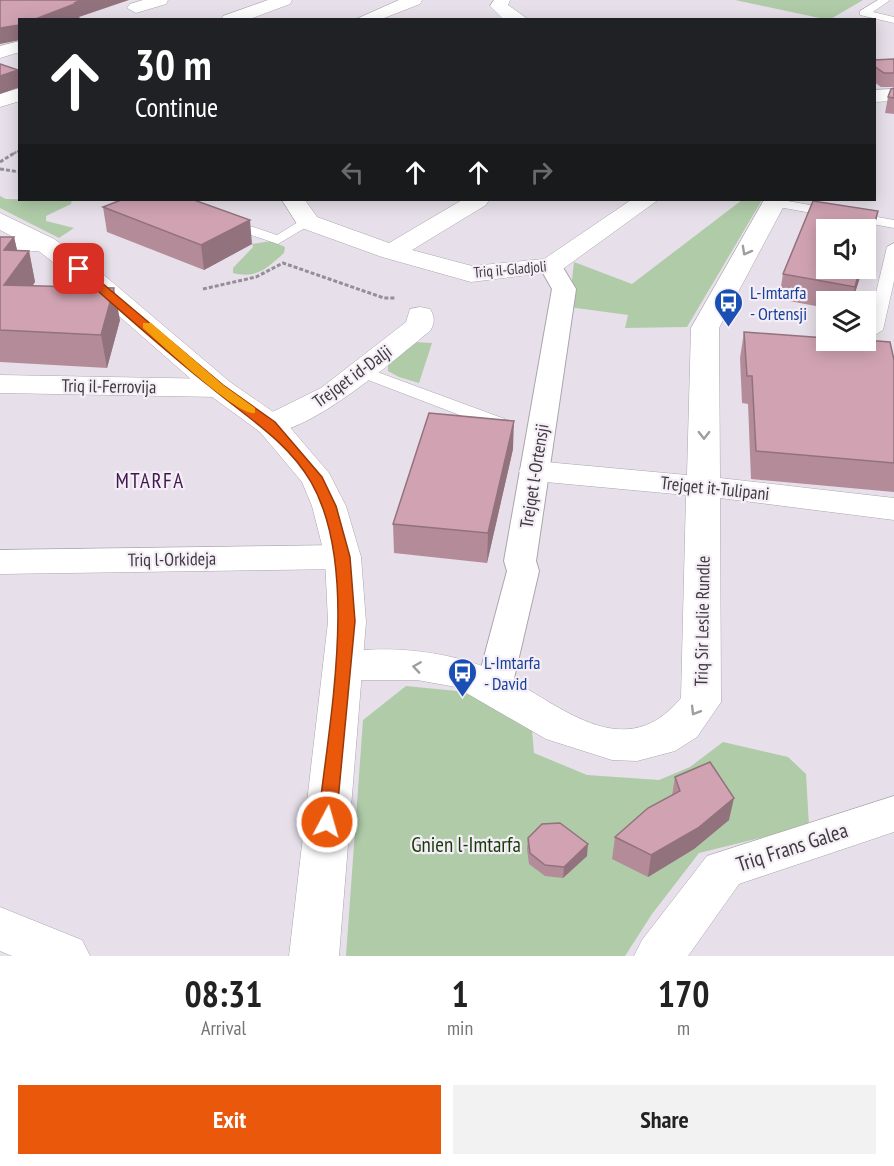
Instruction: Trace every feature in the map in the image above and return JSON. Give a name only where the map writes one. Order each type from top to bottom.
[{"type":"street","points":[[136,8],[159,0]]},
{"type":"street","points":[[234,18],[284,0]]},
{"type":"street","points":[[364,1],[398,0]]},
{"type":"street","points":[[367,18],[414,0]]},
{"type":"street","points":[[501,0],[499,6],[516,18]]},
{"type":"street","points":[[0,52],[18,47]]},
{"type":"street","points":[[876,96],[894,95]]},
{"type":"street","points":[[295,201],[308,222]]},
{"type":"street","points":[[391,252],[476,201]]},
{"type":"street","name":"Triq il-Gladjoli","points":[[308,222],[391,252],[471,274],[551,266],[645,201]]},
{"type":"street","name":"Triq Sir Leslie Rundle","points":[[342,666],[393,664],[460,673],[494,687],[512,701],[568,731],[599,742],[626,747],[653,744],[676,734],[691,718],[701,702],[705,328],[774,201]]},
{"type":"street","points":[[0,220],[45,244],[96,282],[219,388],[271,425],[317,480],[329,506],[343,557],[347,621],[314,956]]},
{"type":"street","points":[[0,247],[45,244]]},
{"type":"street","name":"Trejqet l-Ortensji","points":[[494,687],[523,572],[520,561],[564,289],[551,266]]},
{"type":"street","name":"Trejqet id-Dalji","points":[[271,425],[332,394],[420,325],[412,306]]},
{"type":"street","name":"Triq il-Ferrovija","points":[[0,384],[219,388]]},
{"type":"street","name":"Trejqet it-Tulipani","points":[[535,471],[703,486],[894,509]]},
{"type":"street","name":"Triq l-Orkideja","points":[[0,562],[343,557]]},
{"type":"street","name":"Triq Frans Galea","points":[[658,956],[723,870],[894,813]]},
{"type":"street","points":[[0,928],[65,956]]},
{"type":"lane","points":[[885,0],[864,13],[894,20]]},
{"type":"lane","points":[[880,26],[894,29]]},
{"type":"lane","points":[[774,201],[894,224]]},
{"type":"lane","points":[[210,217],[278,240],[308,222]]},
{"type":"lane","points":[[876,326],[894,248]]},
{"type":"lane","points":[[361,371],[498,423]]},
{"type":"path","points":[[0,162],[18,151]]},
{"type":"path","points":[[0,169],[18,172]]},
{"type":"path","points":[[203,289],[256,277],[283,263],[412,306]]},
{"type":"green space","points":[[735,0],[863,0],[832,18],[820,18]]},
{"type":"green space","points":[[0,196],[18,201],[72,201],[71,204],[46,216],[46,221],[74,228],[59,238],[0,208]]},
{"type":"green space","points":[[741,201],[761,201],[687,327],[625,328],[628,315],[569,307],[574,262],[632,284]]},
{"type":"green space","points":[[271,241],[285,247],[284,253],[261,271],[249,275],[233,273],[233,268],[253,247],[252,244]]},
{"type":"green space","points":[[414,342],[432,343],[419,383],[388,371],[388,360]]},
{"type":"green space","name":"Gnien l-Imtarfa","points":[[406,686],[477,693],[532,730],[534,753],[587,775],[659,780],[690,767],[723,742],[788,757],[806,774],[809,826],[699,853],[652,914],[625,956],[346,956],[363,720]]},
{"type":"building","points":[[0,0],[82,0],[38,18],[18,18],[18,25],[0,28]]},
{"type":"building","points":[[894,59],[894,73],[884,73],[876,67],[876,60]]},
{"type":"building","points":[[0,64],[18,70],[0,76]]},
{"type":"building","points":[[894,88],[894,98],[888,97],[891,89]]},
{"type":"building","points":[[118,201],[197,201],[250,220],[201,245],[103,207]]},
{"type":"building","points":[[813,201],[878,211],[876,219],[816,219],[816,279],[857,279],[855,287],[783,274]]},
{"type":"building","points":[[0,237],[14,237],[4,250],[29,251],[4,285],[114,288],[101,335],[0,330]]},
{"type":"building","points":[[744,332],[816,337],[816,351],[876,351],[876,341],[890,342],[894,360],[894,463],[756,451],[752,376],[747,376]]},
{"type":"building","points":[[429,413],[514,421],[488,533],[393,524]]},
{"type":"building","points":[[710,762],[734,798],[698,828],[651,855],[615,837],[648,808],[680,791],[675,777]]},
{"type":"building","points":[[560,823],[588,844],[564,867],[545,865],[530,853],[528,838],[542,824]]},
{"type":"slow traffic","points":[[147,326],[219,388],[250,410]]},
{"type":"place","name":"L-Imtarfa - Ortensji","points":[[729,328]]},
{"type":"place","name":"L-Imtarfa - David","points":[[463,698]]},
{"type":"district","name":"MTARFA","points":[[150,480]]},
{"type":"route","points":[[79,269],[219,388],[271,425],[317,480],[329,506],[343,557],[347,621],[327,822]]}]
